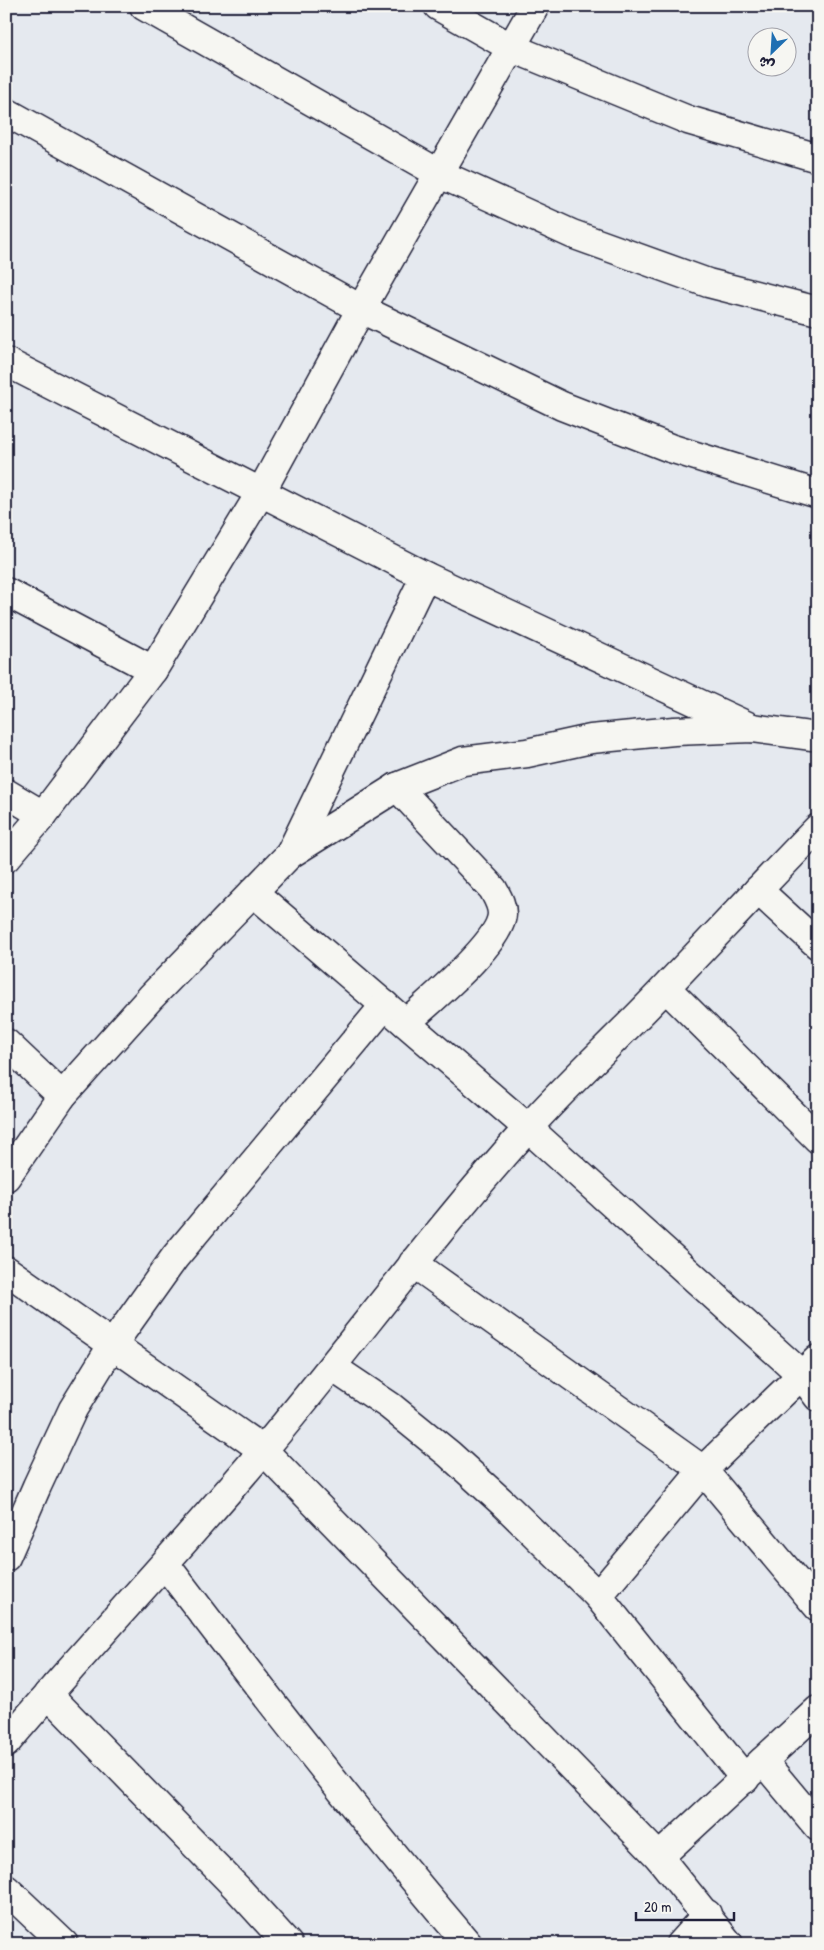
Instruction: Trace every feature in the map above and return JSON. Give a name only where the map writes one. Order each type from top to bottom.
[{"type":"street","points":[[144,6],[440,174],[572,234],[708,283],[818,311]]},
{"type":"street","points":[[438,6],[512,48],[688,120],[818,158]]},
{"type":"street","points":[[6,858],[43,815],[153,670],[260,492],[361,309],[535,6]]},
{"type":"street","points":[[6,112],[361,309],[562,406],[670,448],[818,494]]},
{"type":"street","points":[[6,362],[425,576],[752,728]]},
{"type":"street","points":[[290,854],[425,576]]},
{"type":"street","points":[[6,592],[153,670]]},
{"type":"street","points":[[6,1177],[62,1096],[151,997],[290,854],[397,787],[463,760],[528,753],[591,738],[674,731],[752,728],[818,737]]},
{"type":"street","points":[[397,787],[492,889],[500,902],[502,914],[499,926],[477,955],[406,1022]]},
{"type":"street","points":[[6,793],[43,815]]},
{"type":"street","points":[[6,1743],[264,1450],[413,1263],[528,1128],[666,988],[818,828]]},
{"type":"street","points":[[758,890],[818,945]]},
{"type":"street","points":[[253,892],[810,1367],[818,1397]]},
{"type":"street","points":[[666,988],[818,1138]]},
{"type":"street","points":[[6,1557],[74,1409],[113,1344],[175,1257],[385,1005]]},
{"type":"street","points":[[6,1043],[62,1096]]},
{"type":"street","points":[[413,1263],[703,1470],[818,1607]]},
{"type":"street","points":[[6,1270],[264,1450],[659,1857],[707,1914],[729,1944]]},
{"type":"street","points":[[332,1367],[390,1406],[449,1454],[504,1504],[598,1596],[754,1770],[818,1827]]},
{"type":"street","points":[[598,1596],[703,1470],[810,1367]]},
{"type":"street","points":[[165,1564],[289,1727],[403,1868],[468,1944]]},
{"type":"street","points":[[48,1694],[237,1888],[288,1944]]},
{"type":"street","points":[[659,1857],[818,1710]]},
{"type":"street","points":[[6,1889],[64,1944]]},
{"type":"street","points":[[680,1944],[707,1914]]}]
